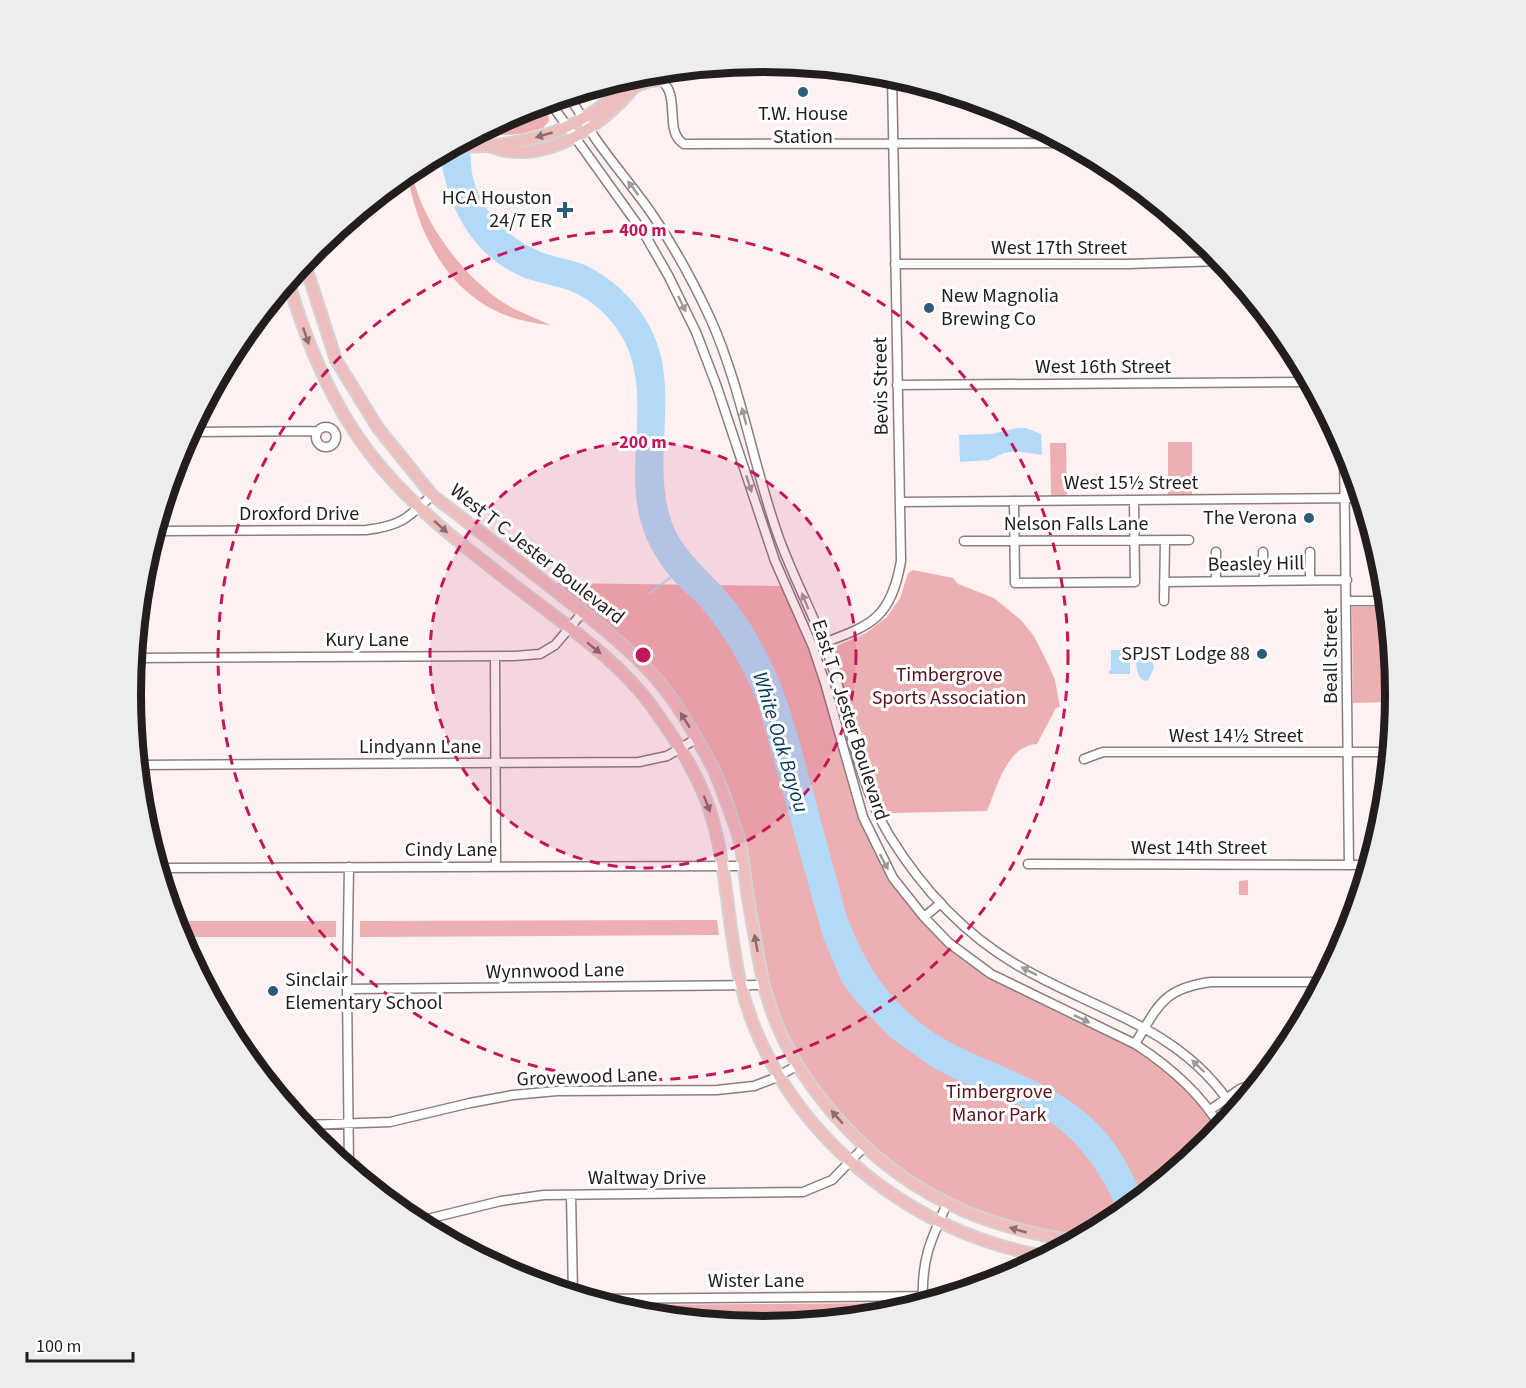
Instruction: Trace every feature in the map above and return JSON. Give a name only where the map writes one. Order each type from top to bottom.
[{"type":"main road","points":[[488,147],[502,151],[519,151],[543,148],[574,138],[590,129],[614,110],[634,88],[641,84]]},
{"type":"main road","points":[[467,147],[488,147],[538,137],[567,127],[624,88]]},
{"type":"main road","name":"West T C Jester Boulevard","points":[[307,271],[336,360],[378,428],[432,495],[624,646],[654,675],[671,698],[714,769],[738,836],[755,943],[774,1017],[798,1065],[838,1120],[912,1183],[947,1204],[1012,1229],[1062,1239]]},
{"type":"main road","name":"West T C Jester Boulevard","points":[[291,289],[309,344],[349,422],[391,478],[453,538],[616,666],[652,706],[681,749],[709,810],[722,866],[741,986],[748,1009],[763,1045],[804,1112],[851,1162],[879,1185],[939,1223],[1000,1247],[1033,1254]]},
{"type":"main road","points":[[336,397],[353,390]]},
{"type":"street","points":[[661,81],[671,98],[675,135],[684,144],[1051,143]]},
{"type":"street","name":"Bevis Street","points":[[813,647],[873,620],[890,602],[901,561],[892,86]]},
{"type":"street","name":"East T C Jester Boulevard","points":[[572,102],[652,214],[688,272],[712,324],[734,381],[779,539],[824,643],[871,799],[889,835],[910,867],[966,929],[1016,965],[1145,1027],[1190,1059],[1231,1105]]},
{"type":"street","name":"East T C Jester Boulevard","points":[[554,108],[645,236],[668,275],[696,332],[717,387],[779,572],[813,647],[863,817],[893,878],[924,917],[949,943],[991,974],[1135,1044],[1177,1074],[1210,1110],[1216,1120]]},
{"type":"street","name":"West 17th Street","points":[[895,264],[1127,264],[1210,261]]},
{"type":"street","points":[[668,275],[688,272]]},
{"type":"street","points":[[717,387],[734,381]]},
{"type":"street","name":"West 16th Street","points":[[897,385],[1301,382]]},
{"type":"street","points":[[199,432],[318,431]]},
{"type":"street","name":"Beall Street","points":[[1345,475],[1349,865]]},
{"type":"street","name":"Droxford Drive","points":[[163,531],[366,530],[389,527],[413,514],[432,495]]},
{"type":"street","name":"West 15½ Street","points":[[900,502],[1353,498]]},
{"type":"street","points":[[1014,501],[1015,583],[1135,582],[1134,500]]},
{"type":"street","points":[[759,516],[771,513]]},
{"type":"street","points":[[1164,601],[1165,540]]},
{"type":"street","name":"Nelson Falls Lane","points":[[964,541],[1189,540]]},
{"type":"street","points":[[1216,552],[1216,581]]},
{"type":"street","points":[[1263,552],[1263,581]]},
{"type":"street","points":[[1310,552],[1310,580]]},
{"type":"street","name":"Beasley Hill","points":[[1164,582],[1347,580]]},
{"type":"street","points":[[1347,601],[1378,601]]},
{"type":"street","name":"Kury Lane","points":[[142,658],[495,657],[540,654],[555,645],[583,612]]},
{"type":"street","points":[[495,657],[496,866]]},
{"type":"street","name":"Lindyann Lane","points":[[145,765],[639,762],[667,756],[696,739]]},
{"type":"street","name":"West 14½ Street","points":[[1084,759],[1103,752],[1382,752]]},
{"type":"street","name":"West 14th Street","points":[[1028,864],[1361,865]]},
{"type":"street","name":"Cindy Lane","points":[[166,868],[743,866]]},
{"type":"street","points":[[349,867],[347,989],[349,1158]]},
{"type":"street","points":[[924,917],[941,903]]},
{"type":"street","points":[[1135,1044],[1161,1002],[1169,995],[1193,984],[1314,982]]},
{"type":"street","name":"Wynnwood Lane","points":[[347,989],[764,985]]},
{"type":"street","name":"Grovewood Lane","points":[[315,1125],[390,1122],[513,1095],[557,1091],[717,1090],[754,1086],[780,1076],[798,1065]]},
{"type":"street","points":[[1210,1110],[1245,1087]]},
{"type":"street","name":"Waltway Drive","points":[[429,1219],[501,1202],[544,1195],[803,1192],[832,1180],[866,1146]]},
{"type":"street","points":[[571,1195],[573,1286]]},
{"type":"street","points":[[922,1295],[926,1256],[947,1204]]},
{"type":"street","name":"Wister Lane","points":[[620,1299],[902,1300]]},
{"type":"green space","points":[[546,111],[548,114],[549,121],[543,128],[520,134],[488,136]]},
{"type":"green space","points":[[414,179],[423,207],[433,226],[458,262],[488,292],[504,303],[550,325],[520,320],[493,310],[470,295],[451,276],[435,253],[413,201],[409,183]]},
{"type":"green space","points":[[1168,442],[1192,442],[1192,495],[1168,495]]},
{"type":"green space","points":[[1050,443],[1066,443],[1067,496],[1051,496]]},
{"type":"green space","name":"Timbergrove Sports Association","points":[[913,570],[953,578],[958,584],[994,598],[1021,620],[1034,636],[1055,680],[1060,707],[1056,708],[1037,744],[1026,747],[1010,760],[999,780],[987,811],[889,813],[863,757],[835,650],[839,645],[866,633],[887,617],[900,598],[908,573]]},
{"type":"green space","name":"Timbergrove Manor Park","points":[[555,583],[781,586],[815,665],[851,793],[863,825],[882,865],[912,909],[932,931],[1005,985],[1120,1040],[1163,1067],[1193,1095],[1214,1123],[1173,1162],[1142,1187],[1074,1233],[1036,1229],[998,1220],[949,1199],[920,1183],[867,1143],[823,1092],[804,1064],[776,1005],[766,972],[748,856],[739,817],[720,768],[704,738],[669,687],[628,644]]},
{"type":"green space","points":[[1352,607],[1379,607],[1384,653],[1385,702],[1353,703]]},
{"type":"green space","points":[[1248,880],[1248,895],[1239,895],[1239,881]]},
{"type":"green space","points":[[717,920],[719,935],[360,937],[360,921]]},
{"type":"green space","points":[[184,921],[336,921],[336,937],[190,937]]},
{"type":"green space","points":[[888,1303],[844,1311],[763,1316],[722,1315],[646,1305]]},
{"type":"water","name":"White Oak Bayou","points":[[470,145],[473,178],[477,190],[497,222],[528,246],[581,264],[606,277],[630,299],[649,325],[659,349],[664,373],[663,471],[665,496],[671,520],[687,549],[741,610],[773,666],[796,730],[846,914],[860,947],[888,991],[899,1004],[927,1028],[954,1045],[1051,1089],[1089,1116],[1105,1131],[1119,1150],[1139,1189],[1116,1206],[1093,1165],[1061,1130],[1025,1107],[957,1080],[932,1067],[889,1036],[856,1001],[842,982],[823,937],[753,691],[734,654],[718,630],[701,607],[664,568],[649,545],[643,528],[636,496],[637,397],[635,373],[629,350],[617,329],[589,301],[568,290],[525,278],[490,257],[465,227],[456,210],[441,162]]},
{"type":"water","points":[[1026,428],[1041,434],[1042,455],[1016,451],[1004,453],[989,460],[960,462],[959,435],[992,434]]},
{"type":"water","points":[[1111,650],[1130,650],[1130,674],[1109,674]]},
{"type":"water","points":[[1142,652],[1151,652],[1156,657],[1148,680],[1144,681],[1138,673],[1136,663],[1136,657]]},
{"type":"waterway","points":[[650,593],[671,577]]},
{"type":"place","name":"T.W. House Station","points":[[803,92]]},
{"type":"place","name":"HCA Houston 24/7 ER","points":[[565,210]]},
{"type":"place","name":"New Magnolia Brewing Co","points":[[929,308]]},
{"type":"place","name":"The Verona","points":[[1309,518]]},
{"type":"place","name":"SPJST Lodge 88","points":[[1262,654]]},
{"type":"place","name":"Sinclair Elementary School","points":[[273,991]]}]
